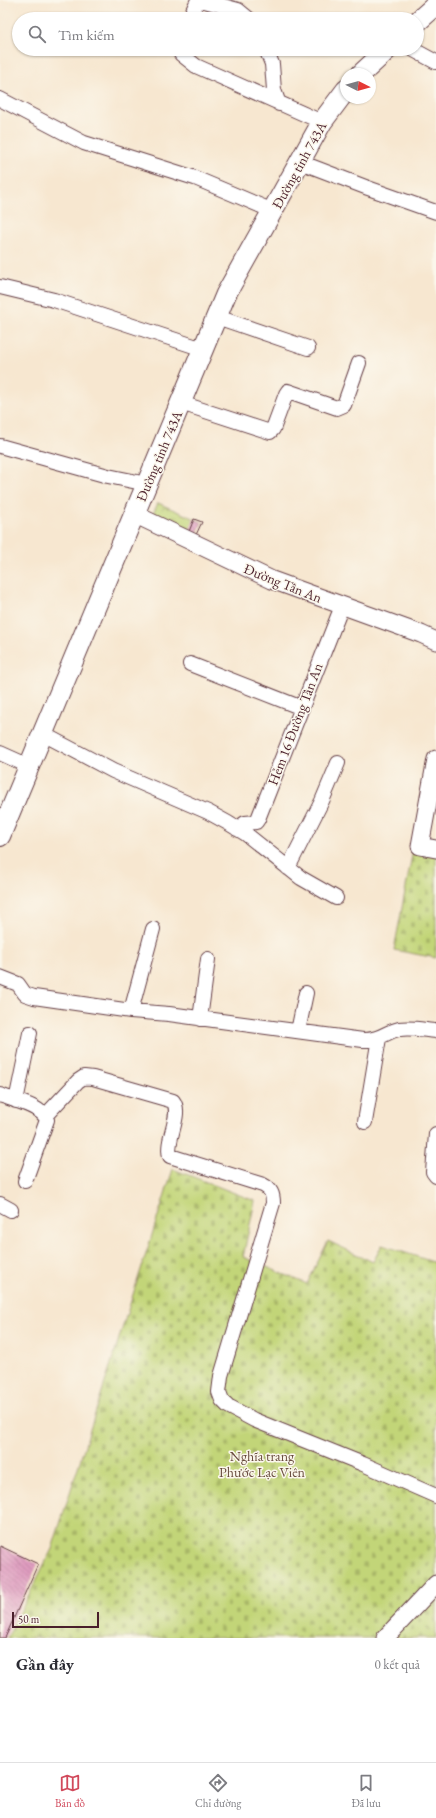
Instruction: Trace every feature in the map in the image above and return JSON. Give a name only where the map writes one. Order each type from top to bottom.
[{"type":"main road","points":[[424,16],[436,5]]},
{"type":"main road","points":[[367,68],[380,56]]},
{"type":"main road","name":"Đường tỉnh 743A","points":[[0,836],[217,317],[235,278],[322,122],[340,98]]},
{"type":"street","points":[[192,12],[198,0]]},
{"type":"street","points":[[201,0],[238,10],[240,12]]},
{"type":"street","points":[[184,56],[196,66],[322,122]]},
{"type":"street","points":[[269,56],[272,64],[274,90],[279,104]]},
{"type":"street","points":[[424,56],[436,62]]},
{"type":"street","points":[[0,99],[84,143],[195,178],[273,211]]},
{"type":"street","points":[[300,162],[436,212]]},
{"type":"street","points":[[0,288],[54,300],[203,349]]},
{"type":"street","points":[[217,317],[308,348]]},
{"type":"street","points":[[181,403],[270,432],[273,429],[288,391],[337,408],[344,405],[359,363]]},
{"type":"street","points":[[0,446],[108,476],[147,484]]},
{"type":"street","name":"Đường Tân An","points":[[134,514],[260,575],[436,640]]},
{"type":"street","name":"Hẻm 16 Đường Tân An","points":[[237,828],[245,823],[254,823],[258,819],[342,606]]},
{"type":"street","points":[[190,664],[302,708]]},
{"type":"street","points":[[43,734],[113,771],[208,812],[237,828],[301,878],[336,898]]},
{"type":"street","points":[[0,753],[29,766]]},
{"type":"street","points":[[436,759],[420,846],[436,849]]},
{"type":"street","points":[[288,868],[322,801],[338,763]]},
{"type":"street","points":[[131,1011],[153,929]]},
{"type":"street","points":[[200,1019],[208,960]]},
{"type":"street","points":[[0,977],[18,984],[26,994],[34,997],[131,1011],[363,1040],[379,1038],[397,1030],[413,1028],[436,1031]]},
{"type":"street","points":[[298,1031],[306,993]]},
{"type":"street","points":[[16,1101],[30,1033]]},
{"type":"street","points":[[365,1122],[379,1038]]},
{"type":"street","points":[[45,1116],[78,1081],[84,1078],[93,1078],[173,1101],[176,1104],[176,1113],[169,1144],[170,1156],[263,1185],[270,1189],[273,1195],[273,1203],[221,1376],[219,1392],[222,1400],[228,1406],[254,1420],[363,1464],[436,1496]]},
{"type":"street","points":[[0,1095],[39,1110],[47,1120],[25,1181]]},
{"type":"street","points":[[436,1134],[433,1172],[436,1176]]},
{"type":"street","points":[[385,1638],[436,1584]]},
{"type":"green space","points":[[158,503],[202,522],[195,537],[151,518]]},
{"type":"green space","points":[[413,850],[436,855],[436,958],[394,950]]},
{"type":"green space","name":"Nghĩa trang Phước Lạc Viên","points":[[173,1169],[255,1201],[243,1257],[307,1284],[328,1241],[373,1262],[382,1245],[436,1263],[436,1638],[7,1638],[52,1549]]},
{"type":"building","points":[[194,519],[202,522],[195,537],[188,534]]},
{"type":"building","points":[[0,1546],[38,1564],[5,1638],[0,1638]]}]
